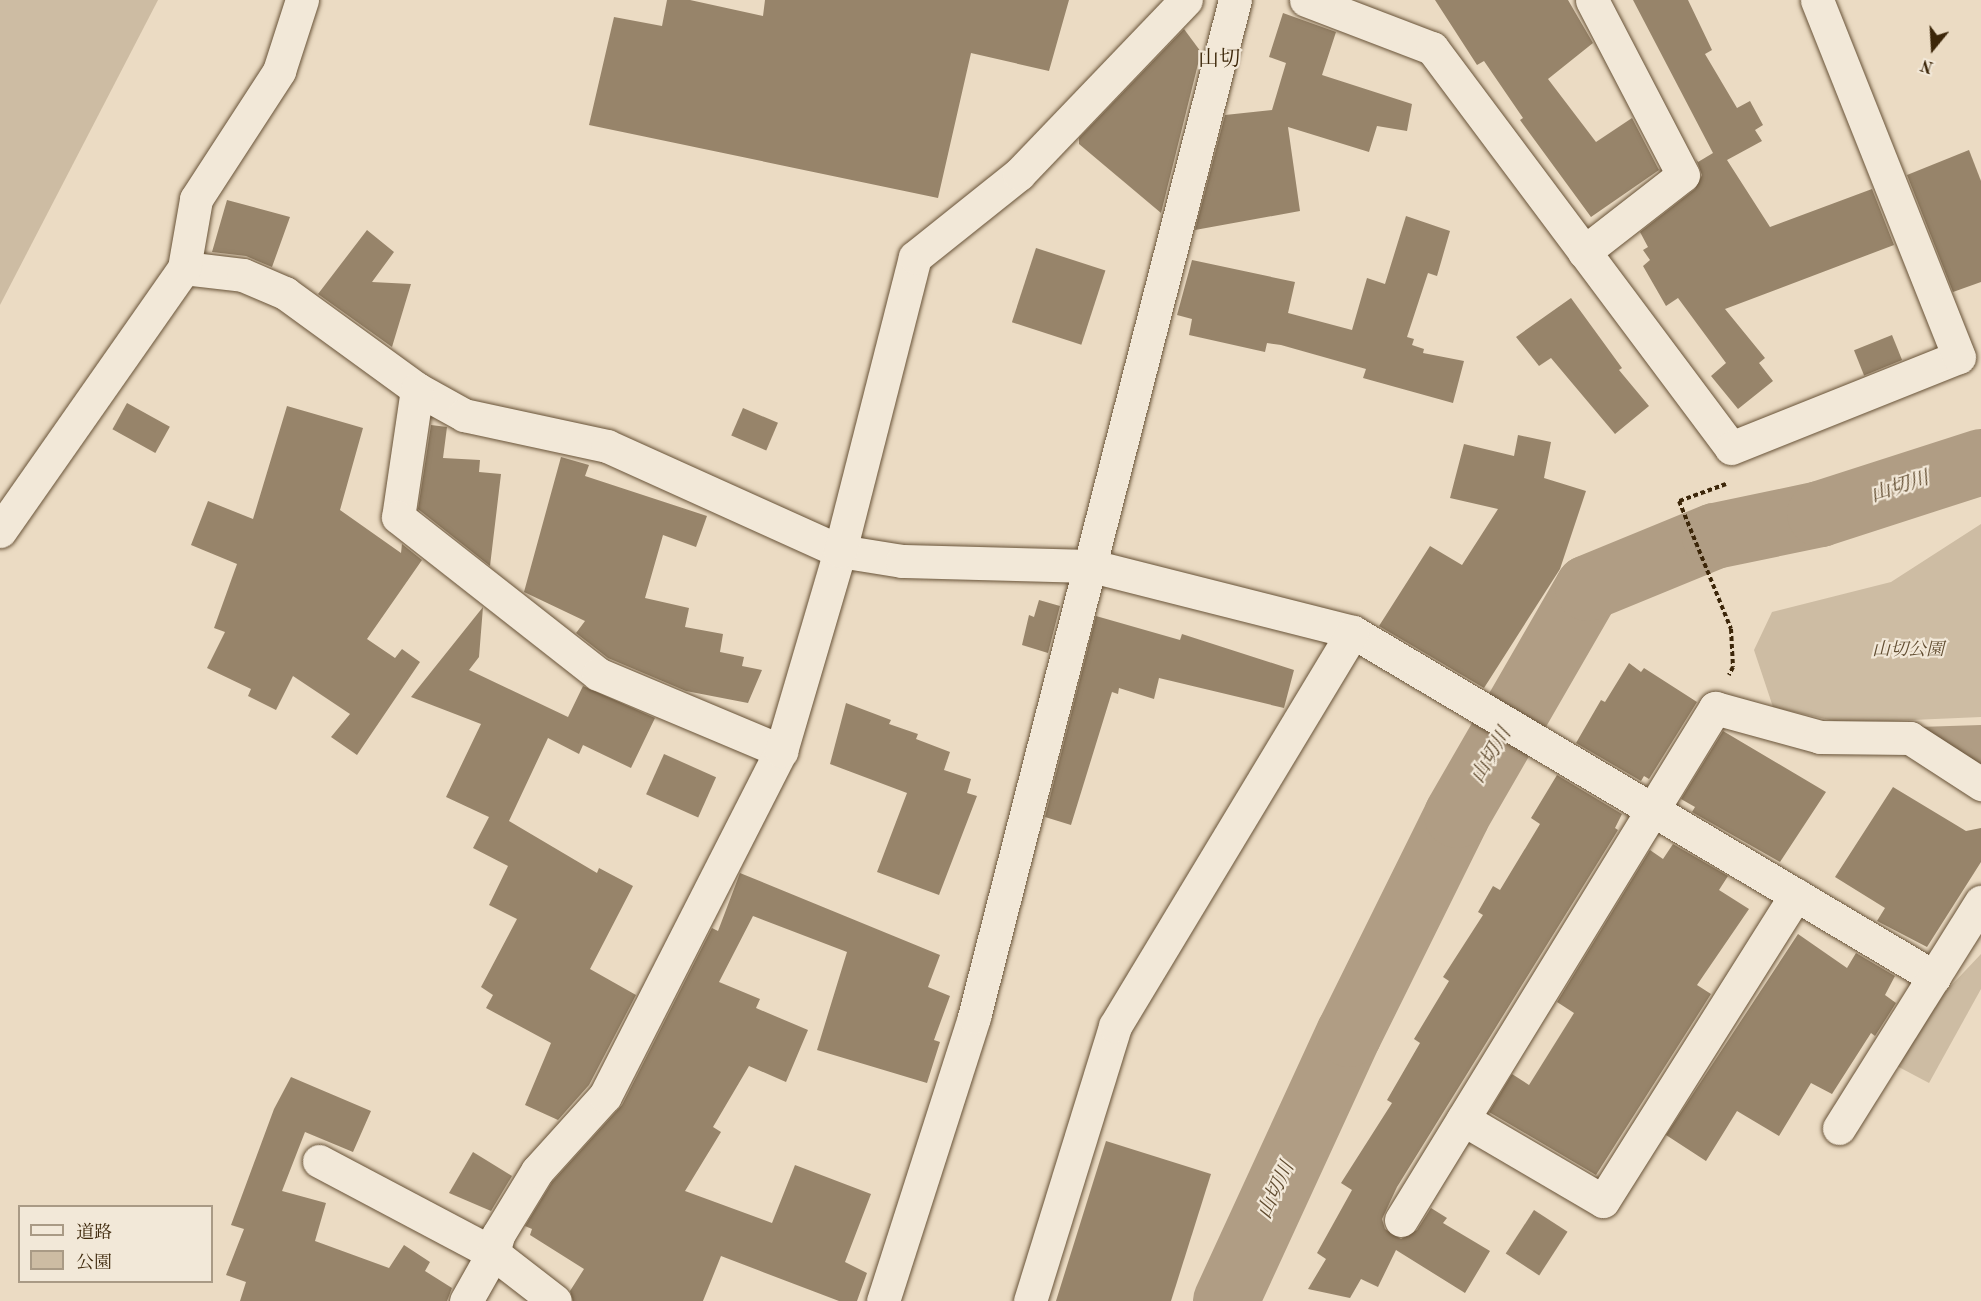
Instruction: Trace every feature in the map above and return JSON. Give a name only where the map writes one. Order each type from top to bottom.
[{"type":"street","points":[[0,531],[184,268],[196,199],[279,71],[302,0]]},
{"type":"street","points":[[466,1301],[493,1253],[498,1235],[537,1171],[605,1096],[675,966],[781,751],[840,551],[915,257],[1019,174],[1186,0]]},
{"type":"street","points":[[883,1301],[974,1017],[1092,566],[1235,0]]},
{"type":"street","points":[[1306,0],[1432,48],[1731,448],[1959,357],[1817,0]]},
{"type":"street","points":[[1584,252],[1683,175],[1592,0]]},
{"type":"street","points":[[184,268],[243,275],[285,293],[417,389],[464,415],[607,446],[840,551],[902,561],[1092,566],[1353,632],[1470,704],[1934,977]]},
{"type":"street","points":[[417,389],[398,517],[598,674],[781,751]]},
{"type":"street","points":[[1030,1301],[1115,1026],[1353,632]]},
{"type":"street","points":[[1401,1220],[1715,708],[1820,737],[1910,738],[1981,784]]},
{"type":"street","points":[[1463,1119],[1603,1201],[1796,895]]},
{"type":"street","points":[[1839,1128],[1981,902]]},
{"type":"street","points":[[319,1161],[493,1253],[555,1301]]},
{"type":"path","points":[[1715,708],[1733,667],[1731,629],[1678,501],[1745,477],[1731,448]]},
{"type":"green space","points":[[0,0],[158,0],[0,305]]},
{"type":"green space","name":"山切公園","points":[[1981,524],[1981,717],[1843,723],[1773,707],[1754,650],[1772,612],[1891,582]]},
{"type":"green space","points":[[1981,954],[1981,989],[1929,1083],[1895,1065],[1930,1008]]},
{"type":"shaded area","points":[[1981,725],[1981,767],[1919,727]]},
{"type":"building","points":[[667,0],[690,0],[763,16],[765,0],[1069,0],[1049,71],[971,53],[938,198],[589,125],[614,17],[662,26]]},
{"type":"building","points":[[1435,0],[1568,0],[1593,43],[1548,79],[1596,142],[1632,118],[1659,170],[1591,217],[1520,120],[1523,118],[1484,61],[1477,65]]},
{"type":"building","points":[[1633,0],[1688,0],[1712,50],[1705,54],[1737,108],[1750,101],[1763,125],[1755,130],[1762,141],[1727,160],[1770,227],[1872,189],[1894,245],[1725,309],[1765,358],[1759,363],[1773,381],[1738,409],[1711,376],[1726,363],[1678,298],[1666,306],[1643,266],[1650,260],[1643,250],[1648,247],[1640,232],[1695,189],[1702,175],[1696,159],[1698,162],[1713,153]]},
{"type":"building","points":[[1283,13],[1336,32],[1322,75],[1412,104],[1407,131],[1377,126],[1369,152],[1288,127],[1300,211],[1195,230],[1225,115],[1272,110],[1286,63],[1269,57]]},
{"type":"building","points":[[1184,29],[1201,52],[1161,213],[1079,144],[1079,138]]},
{"type":"building","points":[[1969,150],[1981,181],[1981,282],[1953,292],[1907,175]]},
{"type":"building","points":[[227,200],[290,217],[272,267],[246,256],[212,252]]},
{"type":"building","points":[[1406,216],[1450,231],[1437,276],[1428,273],[1407,337],[1414,339],[1412,345],[1424,349],[1423,353],[1464,361],[1453,403],[1363,378],[1366,369],[1281,345],[1267,343],[1265,352],[1189,335],[1192,319],[1177,315],[1192,260],[1295,282],[1288,313],[1352,330],[1367,278],[1385,284]]},
{"type":"building","points":[[367,230],[394,252],[372,282],[411,284],[392,347],[318,294]]},
{"type":"building","points":[[1036,248],[1105,271],[1081,345],[1012,322]]},
{"type":"building","points":[[1571,298],[1622,368],[1619,370],[1649,406],[1615,434],[1551,358],[1539,366],[1516,337]]},
{"type":"building","points":[[1892,335],[1902,360],[1864,375],[1854,350]]},
{"type":"building","points":[[127,403],[170,427],[155,453],[112,429]]},
{"type":"building","points":[[287,406],[363,428],[340,510],[401,553],[402,544],[422,560],[367,639],[395,658],[402,649],[420,662],[357,755],[331,737],[350,714],[293,676],[276,710],[248,696],[251,689],[207,668],[225,632],[214,628],[237,564],[191,545],[208,501],[253,519]]},
{"type":"building","points":[[743,408],[778,423],[766,450],[731,436]]},
{"type":"building","points":[[431,425],[447,427],[443,458],[480,460],[479,472],[501,474],[490,566],[418,509]]},
{"type":"building","points":[[1518,435],[1551,442],[1544,478],[1586,491],[1560,569],[1484,688],[1379,626],[1430,546],[1462,565],[1498,509],[1450,498],[1464,444],[1514,456]]},
{"type":"building","points":[[561,457],[589,465],[585,476],[707,516],[696,547],[663,535],[645,598],[689,608],[685,627],[723,634],[720,652],[744,657],[742,666],[762,670],[748,703],[686,691],[608,658],[576,633],[585,621],[524,592]]},
{"type":"building","points":[[1039,600],[1060,606],[1048,653],[1022,645],[1029,615],[1034,617]]},
{"type":"building","points":[[483,607],[479,657],[469,670],[568,717],[583,686],[655,718],[631,768],[583,745],[579,754],[548,738],[509,821],[597,873],[599,868],[633,886],[590,969],[636,995],[589,1085],[558,1120],[525,1105],[551,1043],[486,1008],[493,995],[481,987],[517,919],[489,905],[508,866],[473,848],[489,817],[446,797],[481,724],[411,697]]},
{"type":"building","points":[[1096,616],[1180,640],[1182,634],[1294,670],[1284,708],[1159,678],[1154,699],[1119,688],[1118,694],[1112,692],[1071,825],[1045,817]]},
{"type":"building","points":[[1629,663],[1641,672],[1644,668],[1697,702],[1649,779],[1644,776],[1641,781],[1576,743],[1601,700],[1605,702]]},
{"type":"building","points":[[846,703],[891,720],[889,724],[918,734],[916,739],[950,752],[944,770],[971,779],[967,793],[977,796],[939,895],[877,872],[907,793],[830,764]]},
{"type":"building","points":[[1723,731],[1826,792],[1780,862],[1692,812],[1695,807],[1681,799]]},
{"type":"building","points":[[664,754],[716,777],[698,817],[646,794]]},
{"type":"building","points":[[1557,775],[1622,814],[1615,828],[1618,830],[1397,1187],[1382,1219],[1385,1229],[1401,1239],[1417,1230],[1431,1208],[1447,1218],[1443,1223],[1490,1251],[1465,1293],[1396,1250],[1378,1287],[1361,1279],[1350,1298],[1308,1289],[1326,1259],[1317,1253],[1352,1190],[1341,1183],[1392,1103],[1387,1100],[1420,1043],[1414,1039],[1449,981],[1443,977],[1483,915],[1478,912],[1493,886],[1500,890],[1540,824],[1531,818]]},
{"type":"building","points":[[1893,787],[1966,831],[1981,828],[1981,862],[1927,947],[1877,921],[1885,908],[1835,877]]},
{"type":"building","points":[[1673,844],[1728,876],[1719,890],[1749,909],[1697,985],[1711,994],[1596,1175],[1489,1112],[1512,1074],[1529,1085],[1574,1013],[1557,1002],[1650,850],[1663,859]]},
{"type":"building","points":[[740,873],[940,955],[928,987],[950,996],[934,1040],[940,1042],[927,1083],[817,1050],[847,952],[753,916],[719,982],[760,999],[756,1008],[808,1030],[786,1082],[749,1066],[713,1127],[721,1132],[685,1191],[772,1223],[795,1165],[871,1194],[845,1262],[867,1273],[857,1301],[839,1301],[721,1256],[703,1301],[573,1301],[570,1291],[584,1269],[530,1235],[532,1229],[525,1226],[552,1182],[622,1105],[712,928],[718,931]]},
{"type":"building","points":[[1798,934],[1847,968],[1856,953],[1895,976],[1885,995],[1896,1003],[1875,1036],[1871,1033],[1832,1094],[1811,1083],[1779,1136],[1737,1111],[1706,1161],[1666,1135]]},
{"type":"building","points":[[291,1077],[371,1111],[353,1152],[305,1132],[282,1191],[326,1203],[315,1241],[389,1268],[404,1245],[430,1262],[425,1271],[452,1288],[447,1301],[240,1301],[246,1282],[226,1275],[244,1229],[231,1225],[274,1109]]},
{"type":"building","points":[[1106,1141],[1211,1174],[1171,1301],[1056,1301]]},
{"type":"building","points":[[473,1152],[512,1176],[491,1211],[449,1193]]},
{"type":"building","points":[[1534,1210],[1568,1232],[1539,1275],[1506,1254]]},
{"type":"waterway","name":"山切川","points":[[1226,1301],[1349,1034],[1457,815],[1588,588],[1715,536],[1820,514],[1981,462]]},
{"type":"district","name":"山切","points":[[1219,60]]}]
